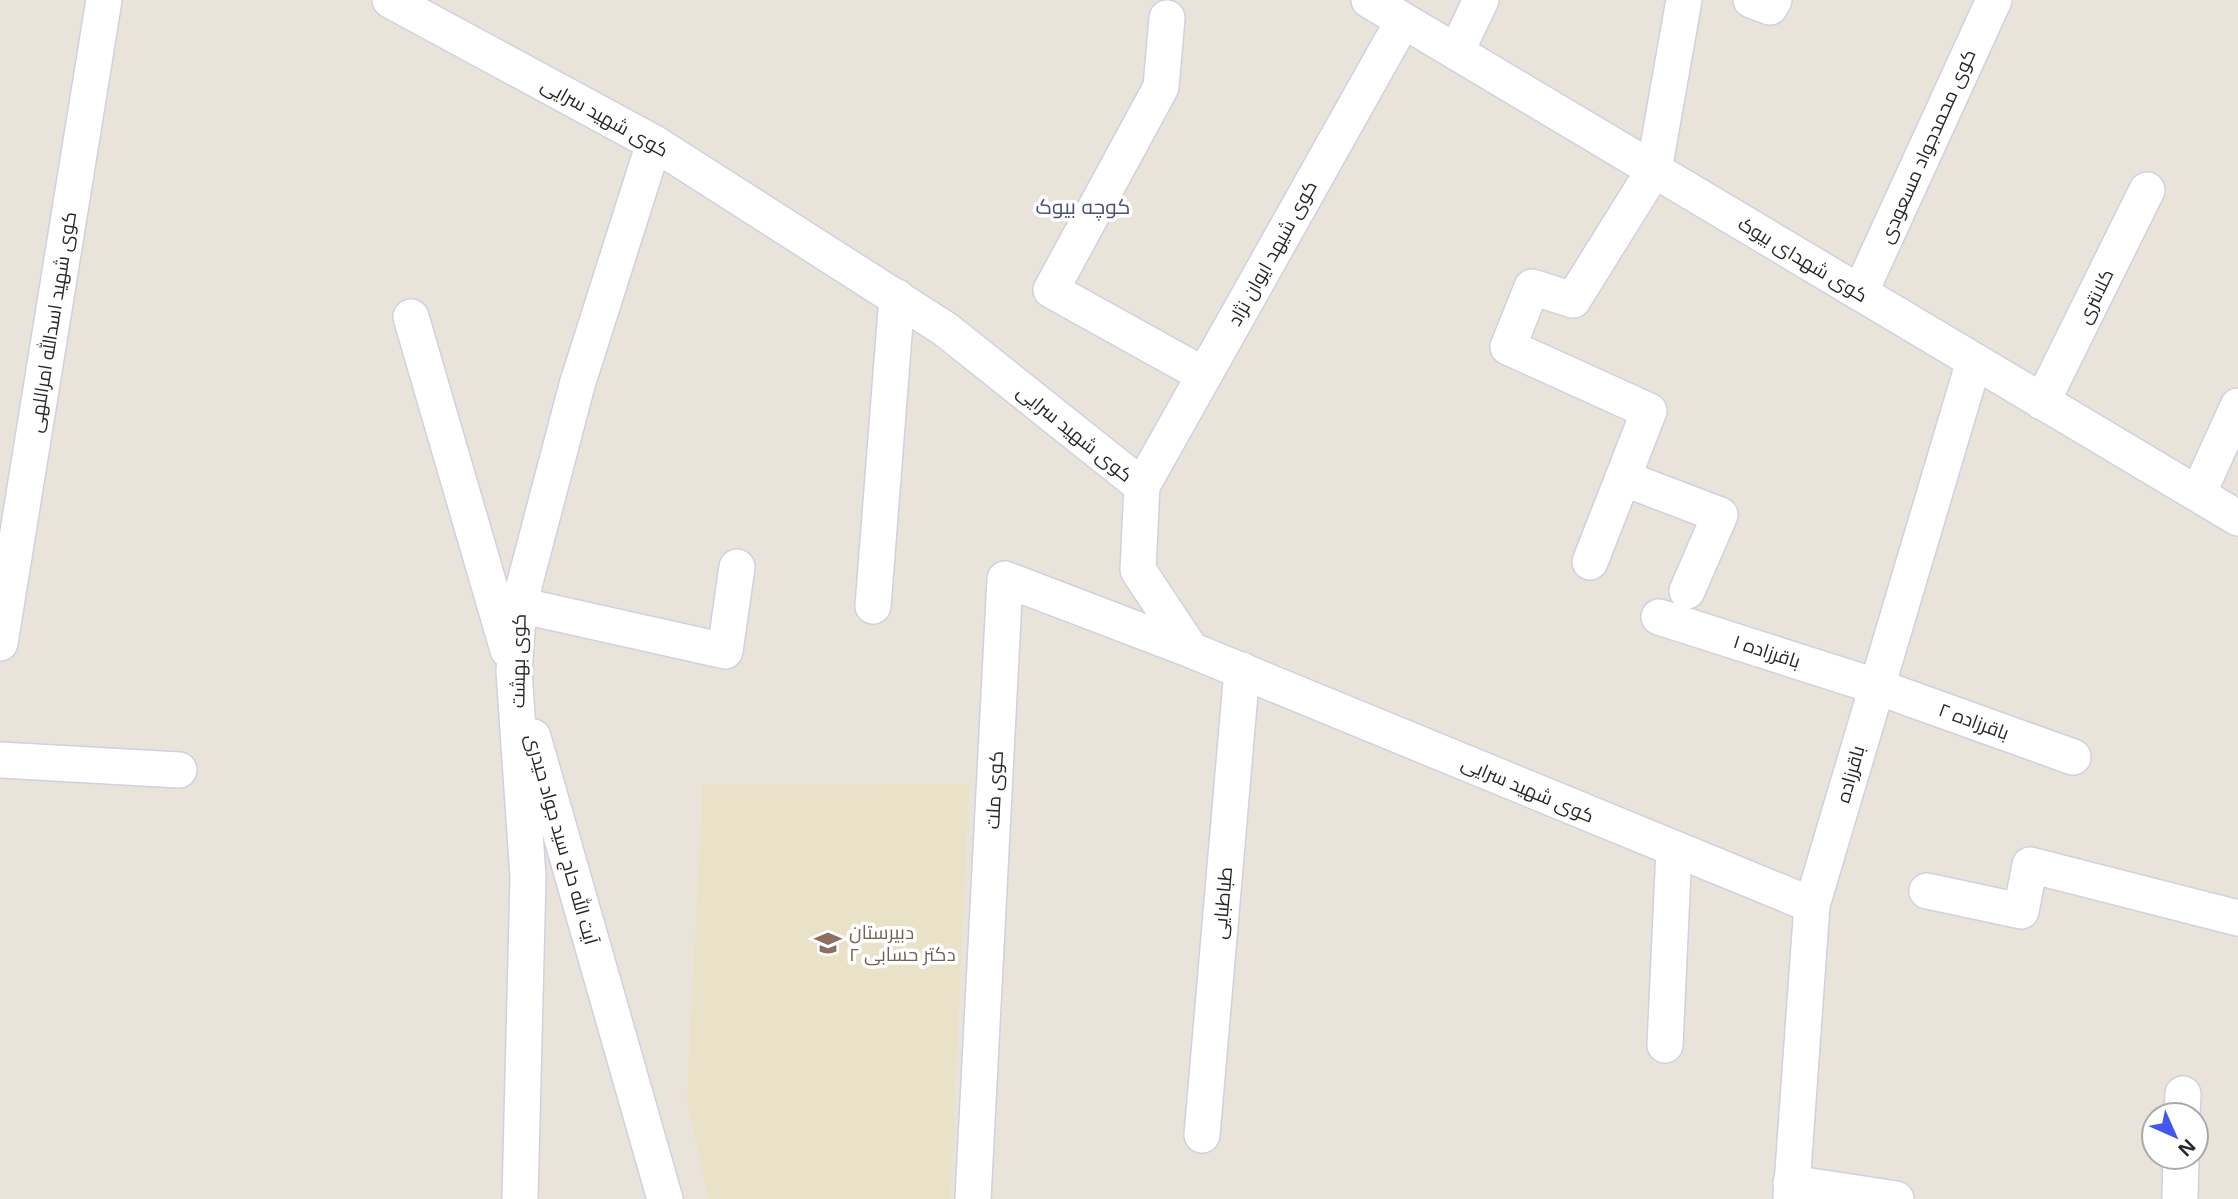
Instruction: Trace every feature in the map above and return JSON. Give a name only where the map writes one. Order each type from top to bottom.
[{"type":"street","name":"کوی شهید اسدالله امراللهی","points":[[0,643],[104,0]]},
{"type":"street","name":"کوی شهید سرایی","points":[[390,0],[654,143],[945,329],[1142,486],[1138,570],[1191,650],[1812,905]]},
{"type":"street","name":"کوی شهدای بیوک","points":[[1369,0],[2238,518]]},
{"type":"street","points":[[1456,52],[1481,0]]},
{"type":"street","points":[[1590,562],[1650,411],[1508,348],[1532,287],[1573,300],[1654,170],[1684,0]]},
{"type":"street","points":[[1751,0],[1770,7],[1774,0]]},
{"type":"street","name":"کوی محمدجواد مسعودی","points":[[1860,293],[1994,0]]},
{"type":"street","points":[[1167,18],[1161,87],[1051,290],[1204,375]]},
{"type":"street","name":"کوی شیهد ایوان نژاد","points":[[1142,486],[1403,21]]},
{"type":"street","name":"کوی بهشت","points":[[520,1199],[528,877],[514,671],[519,604],[577,385],[654,143]]},
{"type":"street","name":"کلانتری","points":[[2042,402],[2147,190]]},
{"type":"street","points":[[873,606],[897,298]]},
{"type":"street","name":"آیت الله حاج سید جواد حیدری","points":[[411,317],[665,1199]]},
{"type":"street","name":"باقرزاده","points":[[1791,1191],[1812,905],[1875,686],[1974,361]]},
{"type":"street","points":[[2198,494],[2238,406]]},
{"type":"street","points":[[1623,478],[1720,515],[1687,591]]},
{"type":"street","points":[[519,604],[725,652],[737,567]]},
{"type":"street","name":"کوی ملت","points":[[973,1199],[1005,579],[1191,650]]},
{"type":"street","name":"باقرزاده ۱","points":[[1659,617],[1875,686]]},
{"type":"street","name":"طباطبایی","points":[[1202,1135],[1242,670]]},
{"type":"street","name":"باقرزاده ۲","points":[[1875,686],[2073,757]]},
{"type":"street","points":[[0,760],[179,769]]},
{"type":"street","points":[[1665,1045],[1674,850]]},
{"type":"street","points":[[1927,891],[2021,911],[2030,865],[2238,918]]},
{"type":"street","points":[[2180,1199],[2181,1171]]},
{"type":"street","points":[[1791,1191],[1896,1199]]},
{"type":"shaded area","name":"دبیرستان دکتر حسابی ۲","points":[[969,784],[950,1199],[709,1199],[687,1101],[703,785]]},
{"type":"place","name":"دبیرستان دکتر حسابی ۲","points":[[828,943]]},
{"type":"district","name":"کوچه بیوک","points":[[1083,206]]}]
